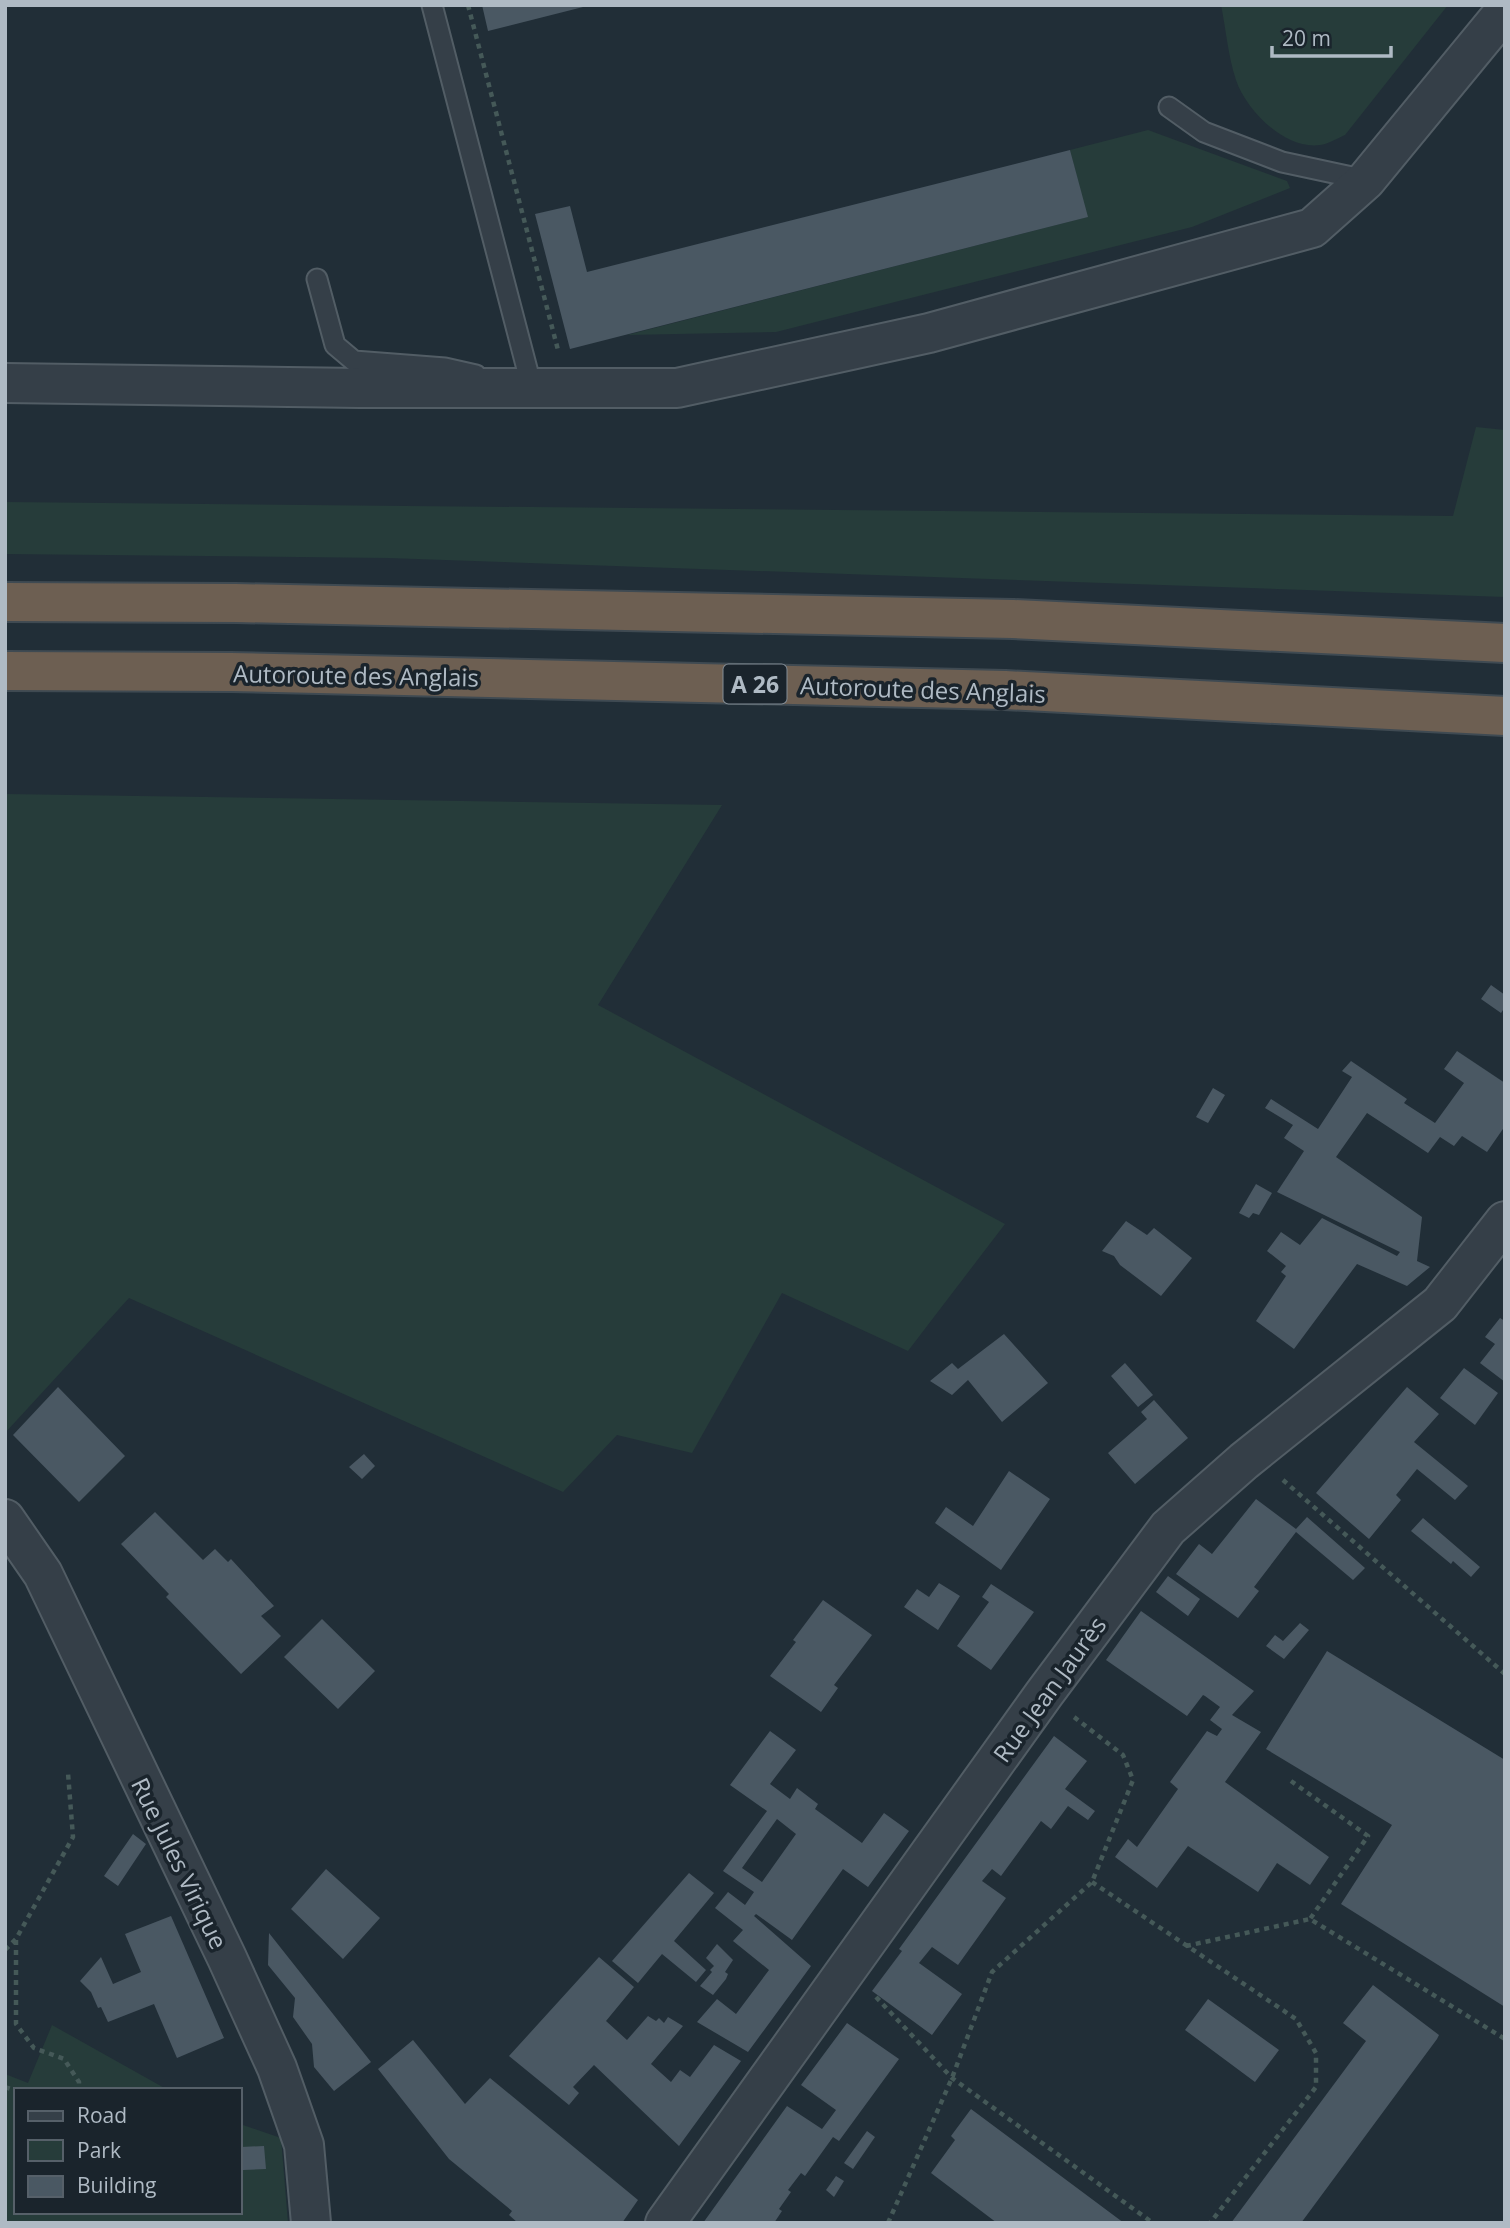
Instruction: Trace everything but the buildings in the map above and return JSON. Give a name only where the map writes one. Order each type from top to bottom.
[{"type":"highway","points":[[5,602],[236,603],[1013,619],[1505,643]]},
{"type":"highway","name":"Autoroute des Anglais","points":[[5,671],[259,672],[1005,690],[1505,716]]},
{"type":"street","points":[[5,383],[677,388],[929,333],[1312,228],[1366,180],[1505,11]]},
{"type":"street","name":"Rue Jean Jaurès","points":[[665,2223],[1044,1694],[1168,1528],[1256,1452],[1440,1304],[1505,1221]]},
{"type":"street","name":"Rue Jules Virique","points":[[5,1519],[43,1574],[277,2068],[304,2145],[311,2223]]},
{"type":"lane","points":[[317,279],[335,345],[354,361],[446,368],[533,388],[432,5]]},
{"type":"lane","points":[[1169,107],[1205,132],[1282,162],[1366,180]]},
{"type":"path","points":[[468,5],[559,356]]},
{"type":"path","points":[[1256,1452],[1282,1480],[1505,1674]]},
{"type":"path","points":[[888,2223],[952,2078],[992,1972],[1092,1882],[1133,1780],[1123,1755],[1044,1694]]},
{"type":"path","points":[[5,1950],[16,1939],[73,1838],[68,1773]]},
{"type":"path","points":[[1186,1946],[1310,1919],[1368,1836],[1291,1781]]},
{"type":"path","points":[[1092,1882],[1296,2019],[1316,2053],[1316,2087],[1210,2223]]},
{"type":"path","points":[[1310,1919],[1505,2039]]},
{"type":"path","points":[[16,1939],[16,2024],[34,2048],[64,2059],[79,2082],[79,2088]]},
{"type":"path","points":[[849,1968],[952,2078],[1153,2223]]},
{"type":"green space","points":[[1221,5],[1448,5],[1345,135],[1320,145],[1307,145],[1281,135],[1248,104],[1233,71]]},
{"type":"green space","points":[[1148,130],[1287,181],[1290,188],[1192,227],[776,332],[627,335],[1087,217],[1070,150]]},
{"type":"green space","points":[[1476,427],[1505,430],[1505,597],[388,558],[5,554],[5,502],[1453,516]]},
{"type":"green space","points":[[5,794],[722,805],[598,1005],[1005,1224],[908,1351],[782,1293],[692,1453],[617,1435],[563,1492],[129,1298],[5,1433]]},
{"type":"green space","points":[[52,2025],[164,2088],[14,2088],[14,2214],[242,2214],[242,2125],[281,2138],[288,2223],[5,2223],[5,2074],[28,2083]]}]
